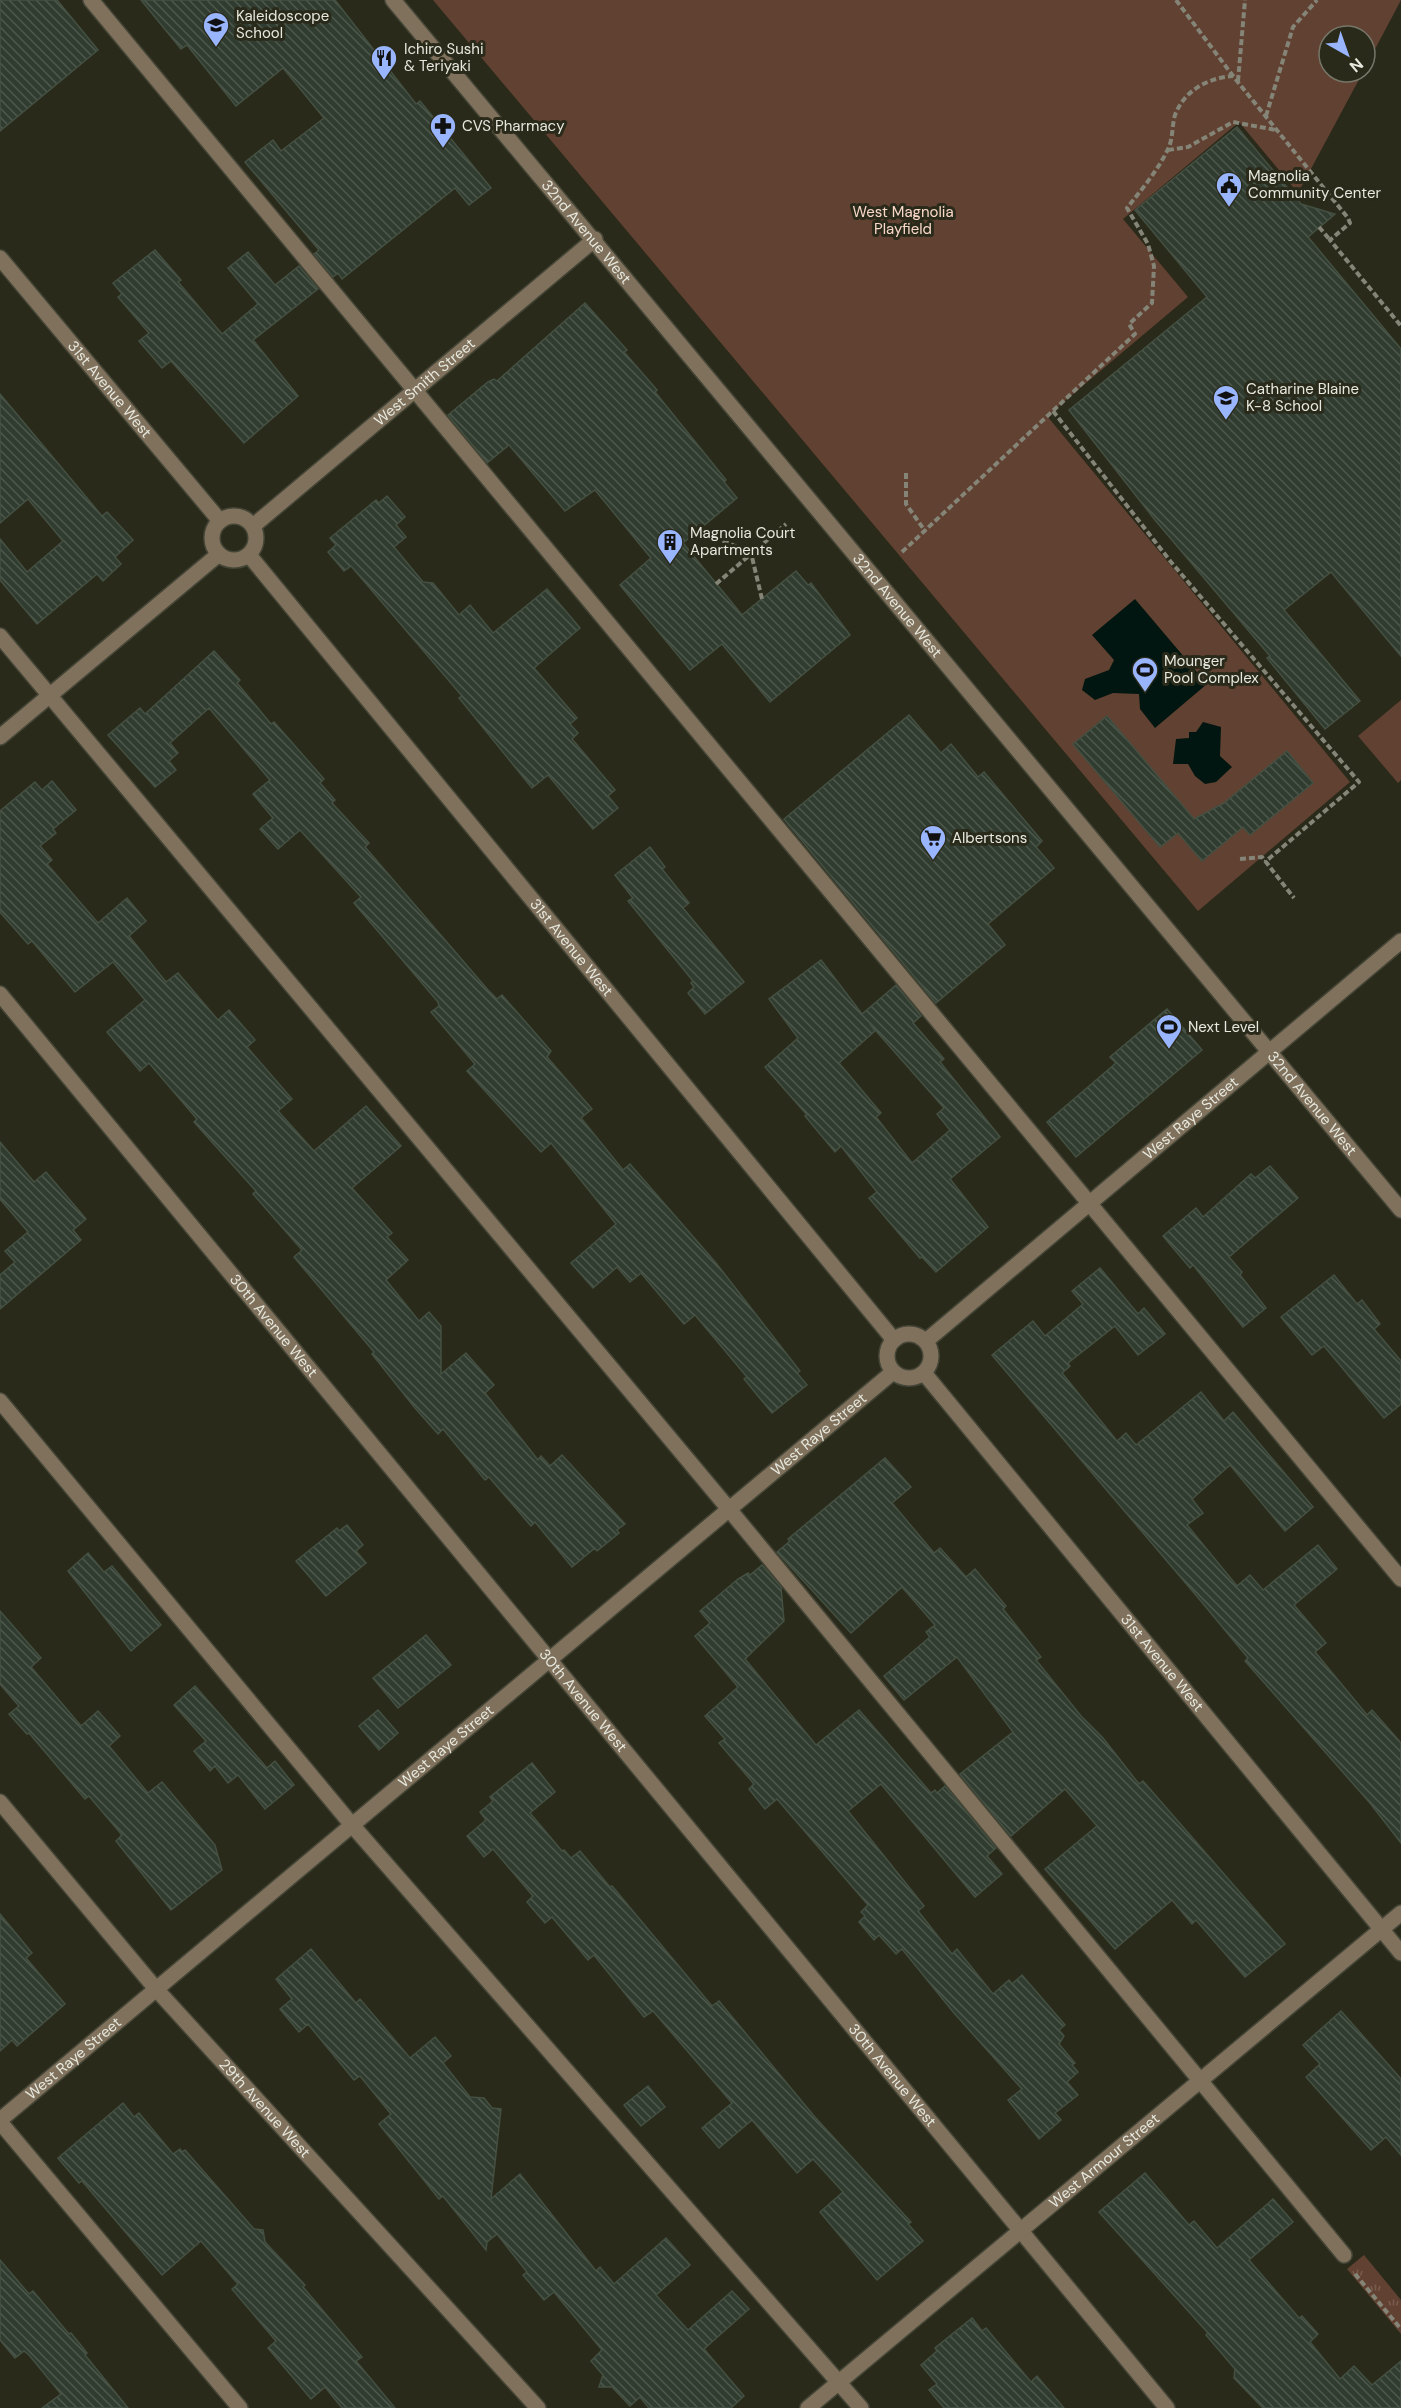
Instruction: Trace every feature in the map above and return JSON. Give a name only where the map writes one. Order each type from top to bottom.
[{"type":"street","points":[[91,0],[1401,1579]]},
{"type":"street","name":"32nd Avenue West","points":[[393,0],[595,239],[1401,1210]]},
{"type":"street","name":"West Smith Street","points":[[253,526],[595,239]]},
{"type":"street","name":"31st Avenue West","points":[[0,258],[220,521]]},
{"type":"street","points":[[237,516],[253,526],[257,538],[249,555],[237,561],[219,554],[212,537],[220,521],[237,516]]},
{"type":"street","points":[[0,737],[219,554]]},
{"type":"street","name":"31st Avenue West","points":[[249,555],[894,1340]]},
{"type":"street","points":[[0,636],[728,1508],[1344,2255]]},
{"type":"street","name":"West Raye Street","points":[[926,1341],[1401,941]]},
{"type":"street","name":"30th Avenue West","points":[[0,994],[1167,2408]]},
{"type":"street","points":[[910,1334],[926,1341],[932,1358],[924,1373],[912,1378],[904,1378],[893,1372],[886,1355],[894,1340],[910,1334]]},
{"type":"street","name":"West Raye Street","points":[[0,2121],[728,1508],[893,1372]]},
{"type":"street","name":"31st Avenue West","points":[[924,1373],[1401,1953]]},
{"type":"street","points":[[0,1401],[352,1825],[861,2408]]},
{"type":"street","name":"29th Avenue West","points":[[0,1802],[156,1989],[538,2408]]},
{"type":"street","name":"West Armour Street","points":[[808,2408],[1401,1912]]},
{"type":"street","points":[[0,2121],[240,2408]]},
{"type":"path","points":[[1176,0],[1233,76],[1348,218],[1350,223],[1330,240]]},
{"type":"path","points":[[1238,82],[1245,0]]},
{"type":"path","points":[[1266,117],[1293,27],[1317,0]]},
{"type":"path","points":[[902,552],[1135,334],[1129,324],[1152,303],[1154,266],[1148,244],[1127,208],[1151,178],[1167,150],[1176,114],[1186,98],[1207,80],[1233,76]]},
{"type":"path","points":[[1167,150],[1188,147],[1233,122],[1277,131]]},
{"type":"path","points":[[1320,227],[1401,326]]},
{"type":"path","points":[[1053,411],[1171,562],[1359,782],[1265,862]]},
{"type":"path","points":[[906,472],[906,504],[924,531]]},
{"type":"path","points":[[716,584],[786,524]]},
{"type":"path","points":[[698,530],[751,553]]},
{"type":"path","points":[[751,553],[762,599]]},
{"type":"path","points":[[1240,859],[1262,857],[1294,897]]},
{"type":"path","points":[[1344,2255],[1352,2270],[1401,2329]]},
{"type":"green space","name":"West Magnolia Playfield","points":[[433,0],[1401,0],[1377,45],[1377,24],[1317,24],[1317,84],[1357,84],[1298,193],[1239,122],[1123,219],[1188,297],[1047,416],[1350,782],[1198,911]]},
{"type":"green space","points":[[1401,700],[1401,780],[1398,783],[1358,736]]},
{"type":"green space","points":[[1364,2255],[1401,2300],[1401,2334],[1347,2269]]},
{"type":"water","points":[[1135,599],[1207,684],[1155,728],[1140,709],[1139,694],[1113,693],[1095,700],[1082,690],[1085,679],[1109,670],[1114,660],[1092,635]]},
{"type":"water","points":[[1203,722],[1221,727],[1220,756],[1232,767],[1216,782],[1205,784],[1195,776],[1188,764],[1173,764],[1176,739],[1189,738],[1189,732],[1196,732]]},
{"type":"building","points":[[0,0],[57,0],[98,50],[0,131]]},
{"type":"building","points":[[141,0],[335,0],[416,104],[420,101],[491,188],[469,205],[455,188],[342,279],[338,273],[333,277],[314,254],[319,250],[245,162],[273,140],[281,151],[324,118],[283,68],[236,106],[187,45],[181,49]]},
{"type":"building","name":"Catharine Blaine K-8 School","points":[[1237,127],[1301,204],[1335,214],[1308,237],[1401,349],[1401,656],[1331,572],[1284,610],[1360,701],[1325,729],[1267,658],[1270,656],[1155,520],[1069,410],[1207,297],[1135,210]]},
{"type":"building","points":[[155,250],[181,280],[178,282],[222,334],[258,304],[228,268],[248,252],[275,285],[299,266],[318,289],[253,340],[298,396],[244,443],[171,361],[162,368],[139,341],[149,333],[118,297],[122,294],[113,283]]},
{"type":"building","points":[[585,303],[627,350],[624,352],[657,390],[655,392],[726,480],[724,482],[737,498],[683,543],[742,615],[796,571],[808,585],[811,583],[850,635],[770,702],[722,644],[690,670],[620,585],[651,558],[595,490],[565,511],[509,445],[487,463],[448,415],[488,382],[494,379],[497,381]]},
{"type":"building","points":[[0,394],[102,516],[107,512],[133,540],[115,557],[121,564],[103,581],[97,574],[37,624],[0,580],[0,539],[27,572],[63,541],[28,499],[0,523]]},
{"type":"building","points":[[387,496],[405,517],[396,525],[406,537],[394,547],[423,582],[433,583],[459,615],[470,605],[493,633],[547,589],[580,628],[534,668],[577,718],[570,724],[578,733],[572,739],[615,790],[608,796],[618,808],[593,829],[548,775],[532,788],[459,698],[462,696],[351,566],[344,571],[328,552],[336,545],[330,538],[376,500],[379,503]]},
{"type":"building","points":[[214,651],[240,680],[237,683],[271,724],[274,722],[324,779],[320,783],[335,800],[332,803],[369,843],[365,847],[488,990],[497,999],[502,995],[551,1051],[547,1057],[592,1109],[581,1118],[623,1170],[630,1164],[716,1263],[800,1371],[797,1373],[807,1385],[772,1413],[744,1379],[747,1377],[695,1315],[684,1324],[641,1273],[630,1282],[617,1267],[593,1288],[571,1263],[616,1224],[551,1143],[541,1152],[467,1071],[475,1064],[431,1012],[439,1006],[438,1002],[354,903],[361,897],[300,830],[278,849],[260,829],[273,818],[253,794],[270,780],[209,708],[170,743],[178,753],[169,761],[176,770],[155,787],[108,735],[140,708],[145,714]]},
{"type":"building","name":"Albertsons","points":[[909,715],[941,753],[951,744],[978,777],[984,772],[1042,841],[1036,847],[1054,868],[988,924],[1005,945],[936,1003],[784,819]]},
{"type":"building","points":[[1107,716],[1194,819],[1224,803],[1287,751],[1313,783],[1250,835],[1243,827],[1202,861],[1178,833],[1160,847],[1073,744]]},
{"type":"building","points":[[52,781],[76,810],[53,829],[56,833],[40,846],[52,860],[47,864],[98,923],[127,898],[146,921],[129,936],[166,982],[178,973],[218,1020],[229,1010],[255,1040],[247,1047],[292,1099],[278,1111],[314,1151],[366,1106],[401,1146],[352,1188],[392,1233],[387,1237],[408,1260],[386,1280],[419,1321],[429,1312],[441,1326],[441,1374],[466,1353],[494,1385],[485,1393],[538,1460],[541,1456],[550,1466],[562,1455],[625,1524],[617,1530],[619,1533],[597,1551],[595,1548],[572,1567],[535,1522],[531,1526],[489,1477],[485,1480],[443,1429],[438,1434],[415,1408],[372,1354],[374,1352],[294,1257],[302,1250],[253,1194],[256,1191],[194,1122],[197,1119],[149,1063],[140,1071],[107,1032],[145,1000],[113,962],[75,992],[32,941],[28,944],[0,912],[0,811],[35,782],[42,790]]},
{"type":"building","points":[[650,847],[665,867],[662,869],[689,903],[683,908],[744,982],[705,1014],[688,993],[694,987],[691,983],[693,981],[628,901],[633,898],[615,875]]},
{"type":"building","points":[[821,960],[862,1014],[896,985],[921,1016],[913,1023],[944,1059],[940,1062],[1000,1137],[950,1179],[988,1227],[936,1272],[922,1257],[920,1258],[869,1198],[877,1192],[841,1146],[835,1152],[805,1116],[807,1115],[765,1067],[798,1038],[769,999]],"holes":[[[870,1024],[944,1108],[937,1114],[950,1130],[912,1163],[876,1117],[881,1113],[839,1063],[875,1031]]]},
{"type":"building","points":[[1167,1009],[1202,1050],[1076,1157],[1047,1122],[1116,1063],[1110,1057]]},
{"type":"building","points":[[0,1142],[34,1182],[46,1172],[86,1219],[73,1230],[81,1240],[0,1309],[0,1275],[15,1262],[5,1251],[28,1232],[0,1199]]},
{"type":"building","points":[[1270,1166],[1298,1198],[1229,1257],[1266,1308],[1243,1327],[1193,1265],[1190,1268],[1163,1236],[1196,1208],[1203,1217],[1251,1174],[1255,1178]]},
{"type":"building","points":[[1100,1268],[1138,1314],[1144,1308],[1165,1334],[1138,1355],[1115,1326],[1068,1363],[1070,1366],[1062,1373],[1117,1441],[1126,1433],[1136,1445],[1201,1392],[1224,1421],[1233,1412],[1313,1507],[1285,1531],[1230,1465],[1192,1499],[1203,1513],[1187,1525],[1237,1586],[1250,1575],[1263,1590],[1318,1545],[1337,1569],[1294,1605],[1326,1643],[1315,1652],[1367,1715],[1372,1710],[1401,1743],[1401,1843],[1370,1803],[1245,1661],[1248,1658],[992,1355],[1033,1321],[1045,1336],[1083,1304],[1072,1291]]},
{"type":"building","points":[[1334,1275],[1357,1304],[1362,1300],[1380,1324],[1374,1329],[1401,1361],[1401,1404],[1384,1418],[1324,1346],[1312,1355],[1281,1317]]},
{"type":"building","points":[[885,1458],[911,1487],[892,1503],[934,1553],[940,1548],[966,1577],[975,1569],[1006,1606],[1003,1609],[1041,1657],[1036,1660],[1081,1716],[1103,1738],[1139,1784],[1143,1781],[1285,1944],[1245,1977],[1196,1920],[1192,1924],[1172,1900],[1115,1949],[1045,1869],[1097,1826],[1065,1789],[1011,1836],[960,1774],[1013,1732],[957,1657],[904,1700],[884,1676],[930,1637],[926,1632],[935,1625],[902,1587],[851,1633],[777,1552],[790,1541],[788,1539]]},
{"type":"building","points":[[347,1525],[363,1545],[356,1551],[366,1563],[326,1596],[296,1561],[337,1528],[339,1531]]},
{"type":"building","points":[[88,1553],[104,1572],[112,1566],[161,1625],[131,1651],[68,1571]]},
{"type":"building","points":[[762,1565],[781,1587],[784,1621],[745,1659],[816,1745],[859,1710],[931,1793],[935,1790],[937,1793],[945,1786],[996,1848],[987,1856],[1002,1874],[975,1897],[881,1784],[848,1811],[924,1906],[918,1911],[952,1954],[957,1949],[993,1994],[1009,1980],[1012,1984],[1022,1975],[1065,2025],[1059,2030],[1064,2036],[1059,2044],[1075,2063],[1072,2065],[1078,2072],[1067,2082],[1078,2095],[1055,2113],[1061,2120],[1039,2139],[1008,2100],[1022,2089],[954,2013],[902,1949],[896,1954],[879,1935],[874,1940],[859,1922],[865,1916],[861,1912],[868,1905],[777,1799],[765,1809],[749,1789],[754,1784],[719,1743],[725,1739],[705,1716],[738,1687],[695,1636],[710,1623],[700,1611],[738,1579],[748,1573],[750,1575]]},
{"type":"building","points":[[0,1611],[41,1658],[31,1667],[81,1726],[98,1711],[120,1736],[109,1746],[148,1793],[162,1782],[215,1845],[222,1870],[171,1910],[116,1841],[122,1835],[89,1796],[85,1799],[29,1733],[27,1734],[9,1714],[19,1706],[0,1684]]},
{"type":"building","points":[[426,1635],[451,1665],[398,1708],[373,1678]]},
{"type":"building","points":[[195,1686],[267,1768],[275,1761],[294,1785],[265,1809],[238,1775],[228,1783],[215,1766],[210,1771],[194,1751],[206,1741],[174,1705]]},
{"type":"building","points":[[378,1710],[398,1733],[379,1750],[359,1726]]},
{"type":"building","points":[[532,1763],[555,1792],[530,1813],[562,1851],[564,1850],[571,1858],[580,1851],[712,2006],[719,2001],[814,2116],[911,2222],[908,2224],[923,2241],[877,2280],[820,2212],[843,2192],[813,2159],[797,2173],[752,2120],[719,2148],[702,2128],[732,2103],[653,2011],[644,2017],[594,1955],[588,1960],[552,1917],[545,1923],[527,1902],[533,1896],[493,1849],[484,1857],[467,1836],[486,1820],[480,1812],[493,1801],[490,1797]]},
{"type":"building","points":[[0,1914],[32,1953],[26,1958],[65,2004],[17,2046],[12,2040],[0,2051]]},
{"type":"building","points":[[311,1949],[356,2003],[360,1999],[410,2058],[435,2037],[451,2056],[443,2063],[470,2097],[484,2098],[492,2108],[501,2109],[491,2199],[520,2174],[596,2271],[600,2267],[614,2284],[666,2238],[690,2265],[656,2295],[688,2330],[732,2291],[749,2309],[704,2349],[744,2396],[731,2408],[649,2408],[640,2397],[630,2406],[612,2387],[599,2387],[603,2375],[591,2361],[602,2350],[554,2292],[544,2300],[523,2275],[527,2272],[497,2234],[487,2242],[486,2250],[443,2196],[439,2199],[379,2124],[391,2114],[360,2076],[354,2080],[308,2024],[299,2032],[280,2009],[292,1999],[276,1979]]},
{"type":"building","points":[[1341,2011],[1401,2079],[1401,2155],[1386,2137],[1371,2150],[1306,2077],[1320,2064],[1303,2045]]},
{"type":"building","points":[[648,2086],[665,2107],[641,2126],[624,2105]]},
{"type":"building","points":[[123,2103],[134,2117],[139,2113],[173,2154],[180,2149],[182,2152],[185,2150],[254,2229],[263,2230],[265,2242],[305,2285],[303,2287],[362,2357],[356,2361],[395,2408],[342,2408],[325,2387],[311,2399],[268,2348],[276,2341],[232,2289],[238,2284],[201,2241],[162,2275],[82,2181],[79,2183],[58,2158]]},
{"type":"building","points":[[1145,2173],[1189,2225],[1194,2221],[1217,2248],[1273,2199],[1293,2222],[1249,2260],[1299,2318],[1302,2316],[1318,2334],[1310,2342],[1340,2379],[1354,2366],[1372,2385],[1401,2361],[1401,2408],[1263,2408],[1234,2378],[1235,2369],[1206,2335],[1208,2333],[1099,2212]]},
{"type":"building","points":[[0,2260],[29,2294],[33,2291],[69,2334],[71,2333],[87,2353],[85,2355],[128,2408],[42,2408],[61,2394],[29,2355],[24,2351],[15,2358],[0,2340]]},
{"type":"building","points":[[972,2318],[982,2331],[986,2328],[1031,2382],[1037,2376],[1064,2408],[944,2408],[929,2390],[937,2384],[921,2365],[937,2351],[935,2348]]},
{"type":"place","name":"Kaleidoscope School","points":[[216,48]]},
{"type":"place","name":"Ichiro Sushi & Teriyaki","points":[[384,81]]},
{"type":"place","name":"CVS Pharmacy","points":[[443,149]]},
{"type":"place","name":"Magnolia Community Center","points":[[1229,208]]},
{"type":"place","name":"Catharine Blaine K-8 School","points":[[1226,421]]},
{"type":"place","name":"Magnolia Court Apartments","points":[[670,565]]},
{"type":"place","name":"Mounger Pool Complex","points":[[1145,693]]},
{"type":"place","name":"Albertsons","points":[[933,861]]},
{"type":"place","name":"Next Level","points":[[1169,1050]]}]
